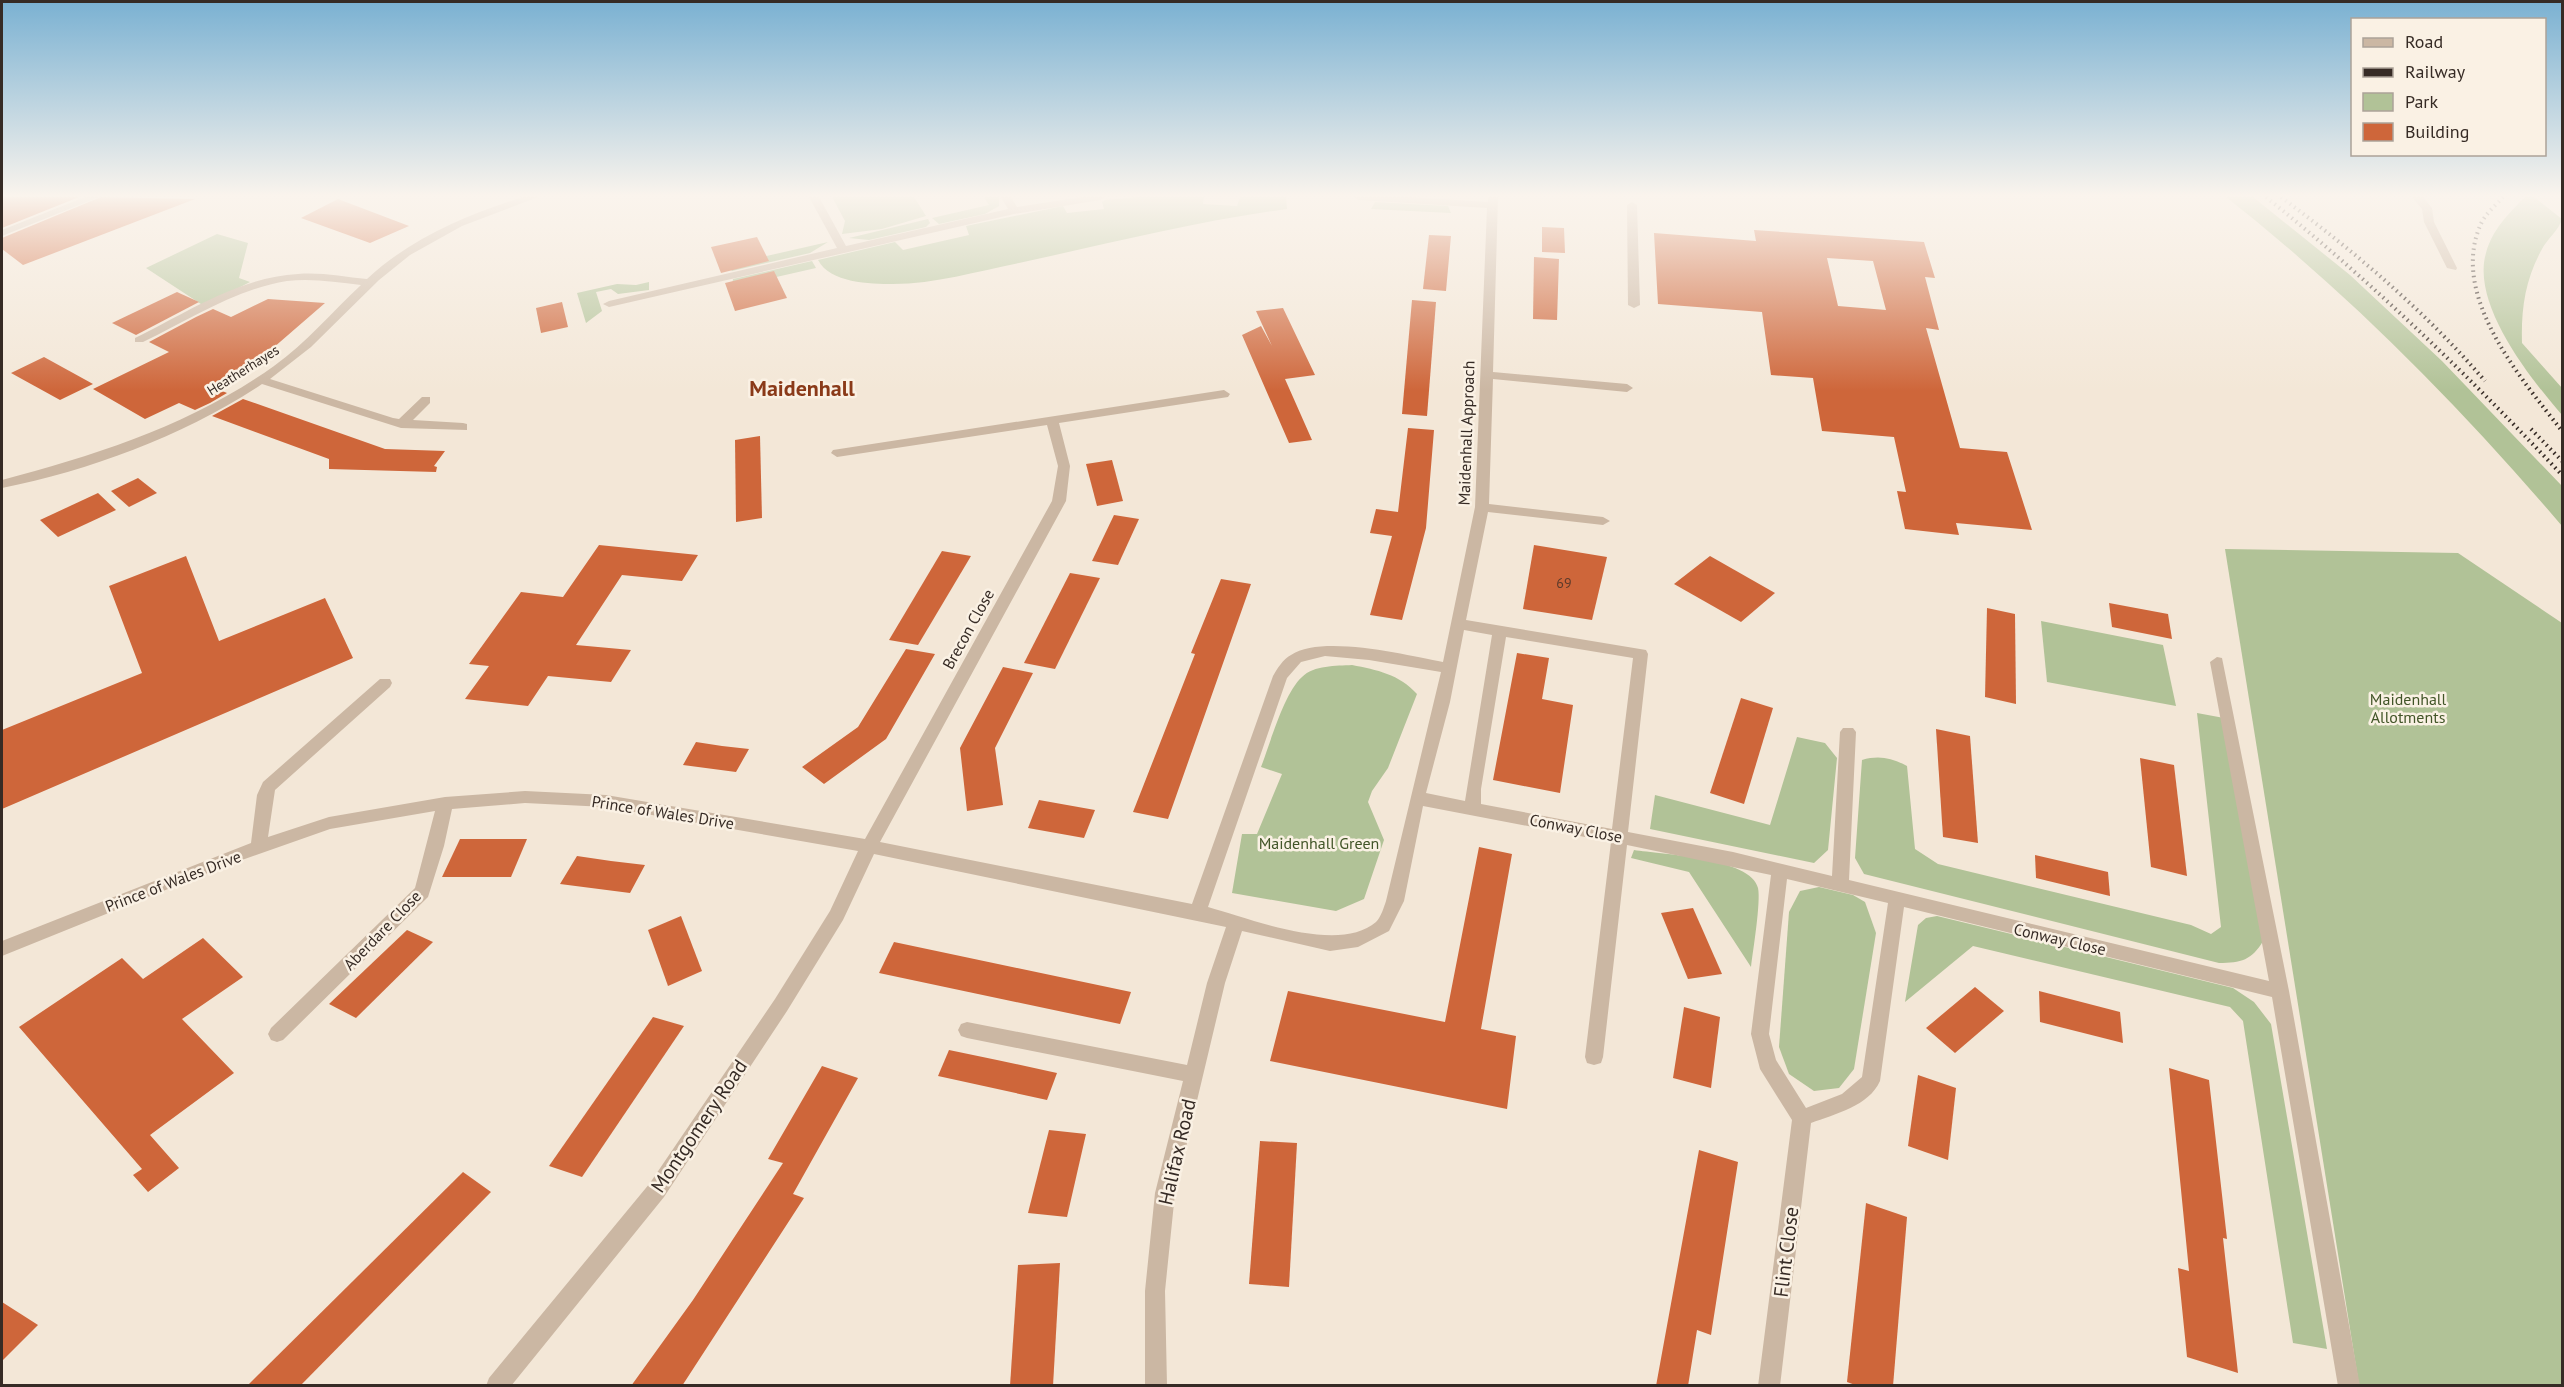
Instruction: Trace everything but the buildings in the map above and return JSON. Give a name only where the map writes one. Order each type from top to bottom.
[{"type":"street","name":"Heatherhayes","points":[[2,484],[77,462],[146,438],[193,417],[262,380],[311,342],[369,283],[396,262]]},
{"type":"street","points":[[609,304],[792,262]]},
{"type":"street","name":"Maidenhall Approach","points":[[1448,668],[1482,507],[1491,262]]},
{"type":"street","points":[[1633,262],[1634,305]]},
{"type":"street","points":[[2449,262],[2452,268]]},
{"type":"street","points":[[139,340],[245,290],[275,280],[314,277],[369,283]]},
{"type":"street","points":[[1487,375],[1627,388]]},
{"type":"street","points":[[262,380],[401,424],[463,427]]},
{"type":"street","points":[[837,453],[1224,394]]},
{"type":"street","points":[[401,424],[426,400]]},
{"type":"street","name":"Brecon Close","points":[[869,846],[1059,501],[1064,466],[1052,421]]},
{"type":"street","points":[[1482,507],[1603,521]]},
{"type":"street","points":[[1459,624],[1641,654],[1594,1057]]},
{"type":"street","points":[[1473,808],[1473,789],[1500,631]]},
{"type":"street","points":[[1315,651],[1341,651],[1448,668],[1443,702],[1417,798],[1395,901],[1383,926],[1358,940],[1329,944],[1198,912],[1280,676],[1297,657],[1315,651]]},
{"type":"street","points":[[2217,662],[2280,991],[2349,1386]]},
{"type":"street","points":[[259,847],[269,786],[385,683]]},
{"type":"street","points":[[1840,884],[1848,732]]},
{"type":"street","name":"Prince of Wales Drive","points":[[2,949],[219,861],[330,823],[445,803],[525,797],[606,801],[869,846],[1198,912]]},
{"type":"street","name":"Conway Close","points":[[1417,798],[1780,870],[2280,991]]},
{"type":"street","name":"Aberdare Close","points":[[277,1034],[422,892],[436,846],[445,803]]},
{"type":"street","name":"Montgomery Road","points":[[497,1386],[657,1190],[781,1005],[830,925],[869,846]]},
{"type":"street","points":[[1780,870],[1760,1034],[1767,1063],[1802,1118],[1849,1100],[1871,1081],[1897,900]]},
{"type":"street","name":"Halifax Road","points":[[1156,1386],[1155,1291],[1165,1193],[1216,983],[1236,923]]},
{"type":"street","points":[[967,1030],[1194,1075]]},
{"type":"street","name":"Flint Close","points":[[1769,1386],[1802,1118]]},
{"type":"green space","points":[[159,262],[243,262],[239,278],[250,282],[204,306],[146,268]]},
{"type":"green space","points":[[741,262],[772,262],[732,271],[727,265]]},
{"type":"green space","points":[[809,262],[812,262],[816,268],[732,287],[733,279]]},
{"type":"green space","points":[[819,262],[1023,262],[925,282],[884,284],[851,281],[824,268]]},
{"type":"green space","points":[[2304,262],[2333,262],[2442,361],[2562,486],[2562,526],[2443,395]]},
{"type":"green space","points":[[2485,262],[2536,262],[2523,306],[2522,343],[2562,388],[2562,415],[2506,339],[2487,295]]},
{"type":"green space","points":[[649,282],[649,290],[618,294],[611,289],[596,292],[602,311],[586,323],[577,293],[617,284],[636,285]]},
{"type":"green space","name":"Maidenhall Allotments","points":[[2225,549],[2458,553],[2562,623],[2562,1385],[2359,1385]]},
{"type":"green space","points":[[2041,621],[2163,645],[2176,706],[2047,682]]},
{"type":"green space","name":"Maidenhall Green","points":[[1352,665],[1395,677],[1417,694],[1388,768],[1372,791],[1368,802],[1384,840],[1364,899],[1336,911],[1232,893],[1242,834],[1257,834],[1282,774],[1261,767],[1289,695],[1302,677],[1313,670]]},
{"type":"green space","points":[[2197,713],[2224,718],[2263,941],[2255,952],[2245,959],[2219,963],[1864,874],[1855,858],[1862,760],[1891,759],[1907,766],[1915,849],[1938,864],[2191,925],[2211,934],[2221,927]]},
{"type":"green space","points":[[1797,737],[1825,743],[1837,758],[1828,850],[1814,863],[1650,829],[1655,795],[1770,825]]},
{"type":"green space","points":[[1634,850],[1703,859],[1740,870],[1752,878],[1759,895],[1751,967],[1689,872],[1631,858]]},
{"type":"green space","points":[[1819,887],[1853,895],[1865,902],[1876,933],[1854,1069],[1839,1088],[1814,1091],[1789,1074],[1779,1047],[1789,912],[1800,891]]},
{"type":"green space","points":[[1937,916],[2233,988],[2254,1002],[2271,1024],[2327,1349],[2293,1343],[2243,1021],[2230,1007],[1973,946],[1905,1002],[1918,925],[1926,918]]},
{"type":"railway","points":[[2344,262],[2419,331],[2562,475]]},
{"type":"railway","points":[[2363,262],[2438,330],[2485,381]]},
{"type":"railway","points":[[2473,262],[2474,281],[2482,308],[2494,335],[2510,362],[2562,431]]},
{"type":"railway","points":[[2531,429],[2562,461]]},
{"type":"district","name":"Maidenhall","points":[[802,388]]}]
